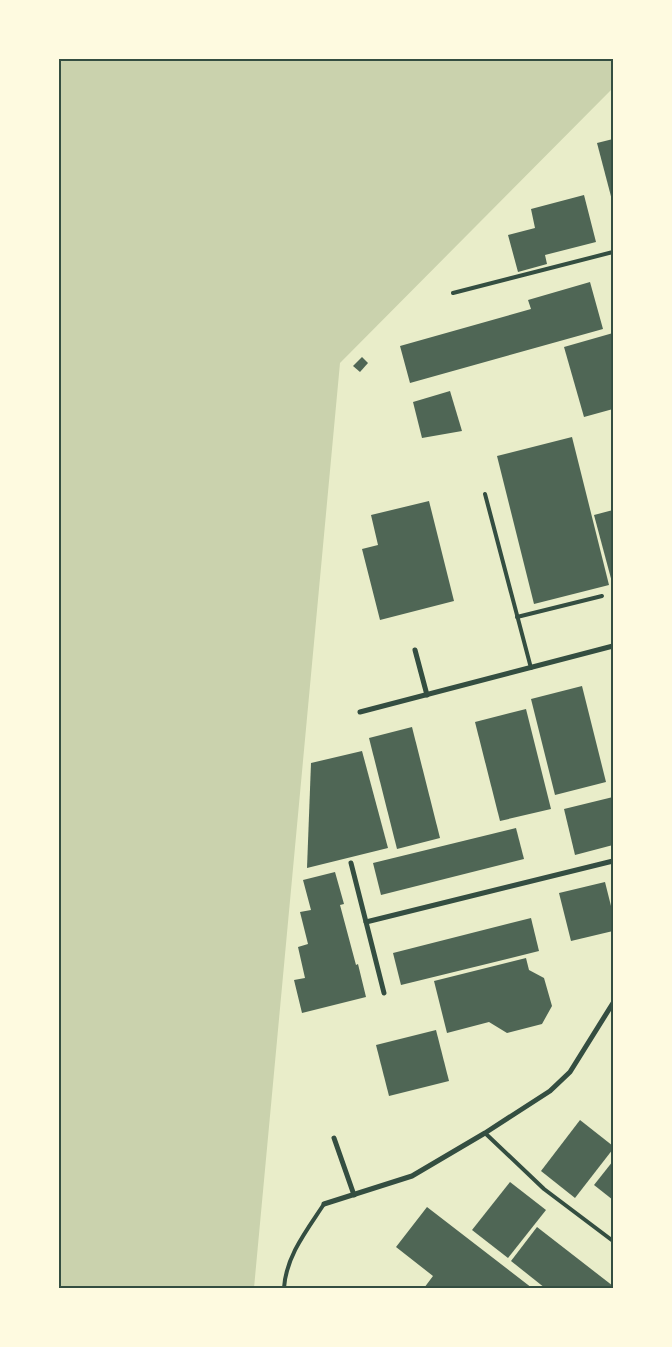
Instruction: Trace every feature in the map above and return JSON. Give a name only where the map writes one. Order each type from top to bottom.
[{"type":"street","points":[[360,712],[613,646]]},
{"type":"street","points":[[415,650],[427,695]]},
{"type":"street","points":[[366,922],[613,861]]},
{"type":"street","points":[[351,863],[384,993]]},
{"type":"street","points":[[324,1204],[412,1176],[485,1133],[550,1091],[570,1072],[613,1004]]},
{"type":"street","points":[[334,1138],[354,1195]]},
{"type":"lane","points":[[453,293],[613,252]]},
{"type":"lane","points":[[485,494],[531,668]]},
{"type":"lane","points":[[518,617],[602,596]]},
{"type":"lane","points":[[485,1133],[544,1189],[613,1241]]},
{"type":"lane","points":[[284,1288],[288,1264],[293,1252],[324,1204]]},
{"type":"green space","points":[[59,59],[613,59],[613,88],[340,363],[254,1288],[59,1288]]},
{"type":"building","points":[[613,139],[613,204],[597,143]]},
{"type":"building","points":[[584,195],[596,242],[545,255],[547,264],[518,272],[508,235],[535,228],[531,209]]},
{"type":"building","points":[[590,282],[603,329],[410,383],[400,346],[531,309],[528,300]]},
{"type":"building","points":[[613,333],[613,409],[584,417],[564,347]]},
{"type":"building","points":[[362,357],[368,363],[360,372],[353,366]]},
{"type":"building","points":[[450,391],[462,431],[422,438],[413,402]]},
{"type":"building","points":[[572,437],[609,585],[534,604],[497,456]]},
{"type":"building","points":[[429,501],[454,601],[380,620],[362,549],[378,545],[371,515]]},
{"type":"building","points":[[613,510],[613,586],[594,515]]},
{"type":"building","points":[[582,686],[606,782],[555,795],[531,699]]},
{"type":"building","points":[[526,709],[551,809],[500,821],[475,722]]},
{"type":"building","points":[[412,727],[440,838],[397,849],[369,738]]},
{"type":"building","points":[[362,751],[388,848],[307,868],[311,763]]},
{"type":"building","points":[[613,797],[613,845],[575,855],[564,809]]},
{"type":"building","points":[[516,828],[524,859],[381,895],[373,863]]},
{"type":"building","points":[[335,872],[344,904],[340,905],[366,997],[302,1013],[294,980],[305,978],[298,947],[308,944],[300,912],[311,910],[303,880]]},
{"type":"building","points":[[605,882],[613,914],[613,931],[571,941],[559,893]]},
{"type":"building","points":[[531,918],[539,951],[401,985],[393,953]]},
{"type":"building","points":[[526,958],[529,970],[544,978],[552,1006],[542,1024],[507,1033],[489,1022],[447,1033],[434,981]]},
{"type":"building","points":[[436,1030],[449,1081],[389,1096],[376,1045]]},
{"type":"building","points":[[580,1120],[613,1146],[613,1149],[575,1198],[541,1171]]},
{"type":"building","points":[[613,1161],[613,1200],[594,1185]]},
{"type":"building","points":[[510,1182],[546,1210],[508,1258],[472,1230]]},
{"type":"building","points":[[427,1207],[532,1288],[424,1288],[433,1276],[396,1247]]},
{"type":"building","points":[[537,1227],[613,1286],[613,1288],[545,1288],[511,1261]]}]
